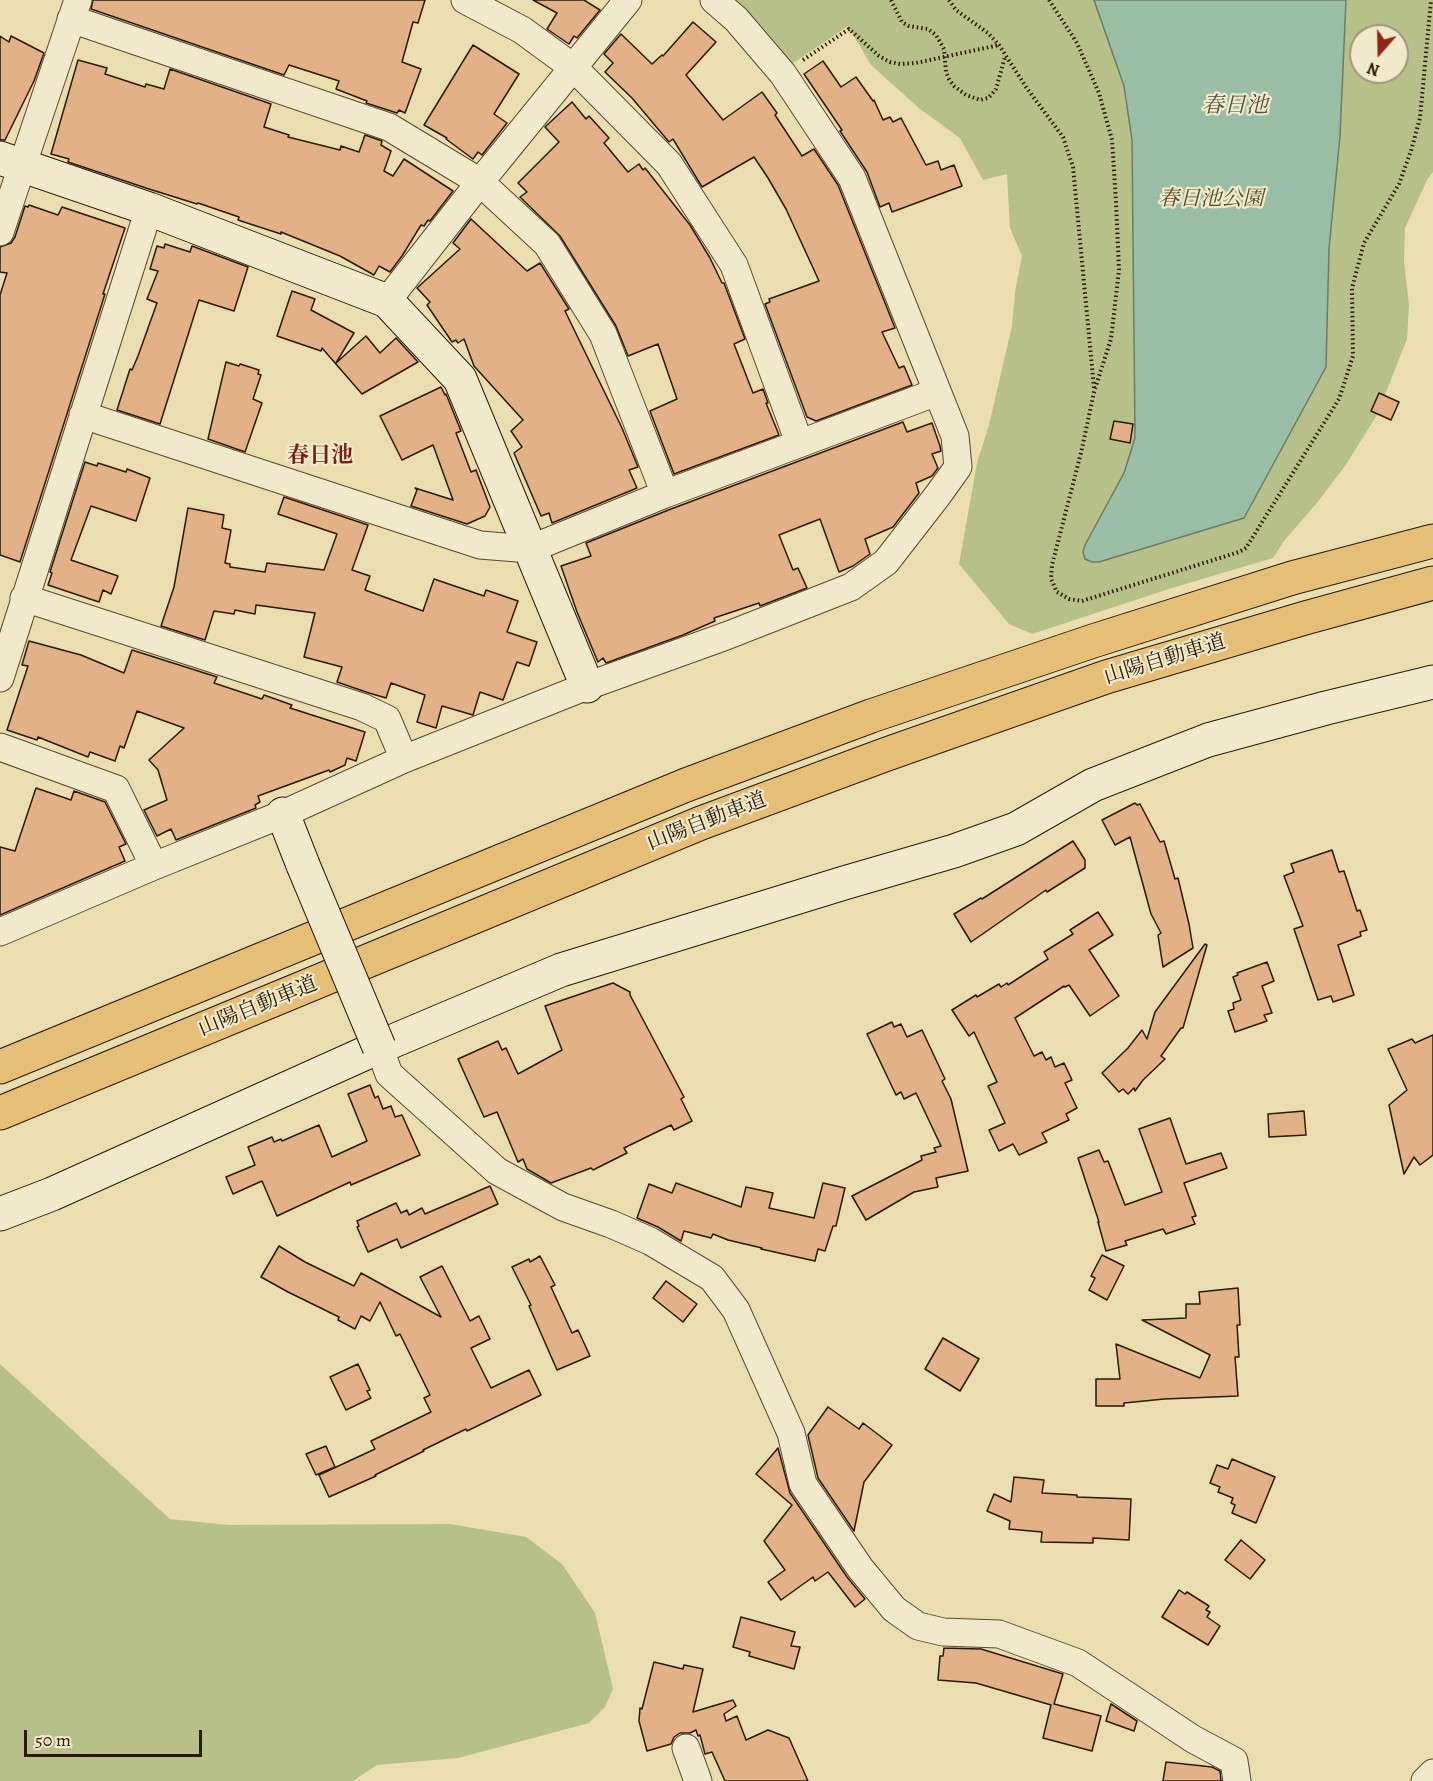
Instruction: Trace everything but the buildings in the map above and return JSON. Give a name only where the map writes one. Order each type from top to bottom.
[{"type":"highway","name":"山陽自動車道","points":[[0,1067],[686,785],[871,716],[1093,641],[1292,578],[1433,541]]},
{"type":"highway","name":"山陽自動車道","points":[[0,1113],[701,823],[876,758],[1106,677],[1294,621],[1433,583]]},
{"type":"street","points":[[465,0],[522,30],[574,68],[669,164],[734,265],[799,442]]},
{"type":"street","points":[[387,301],[628,0]]},
{"type":"street","points":[[0,932],[283,814],[404,759],[586,686],[726,636],[851,587],[886,562],[958,467],[955,436],[852,178],[783,74],[736,20],[714,0]]},
{"type":"street","points":[[0,232],[11,161],[75,9],[389,127],[480,182],[547,244],[603,334],[664,494]]},
{"type":"street","points":[[11,161],[149,209],[387,301],[460,379],[586,686]]},
{"type":"street","points":[[0,678],[149,209]]},
{"type":"street","points":[[83,415],[480,545],[530,549],[664,494],[937,392]]},
{"type":"street","points":[[24,598],[362,707],[387,719],[404,759]]},
{"type":"street","points":[[0,1214],[52,1194],[379,1047],[561,970],[954,851],[1016,829],[1093,785],[1208,740],[1433,682]]},
{"type":"street","points":[[0,747],[116,789],[154,866]]},
{"type":"street","points":[[283,814],[388,1074],[496,1171],[563,1207],[650,1241],[712,1278],[736,1310],[791,1433],[803,1484],[860,1568],[894,1609],[918,1626],[943,1632],[999,1634],[1078,1663],[1193,1739],[1234,1761],[1237,1781]]},
{"type":"street","points":[[686,1748],[698,1781]]},
{"type":"street","points":[[1425,1781],[1433,1773]]},
{"type":"path","points":[[891,0],[902,22],[909,26],[928,29],[936,34],[945,57],[946,72],[954,86],[966,95],[980,100],[988,98],[996,89],[1005,56]]},
{"type":"path","points":[[950,0],[956,10],[988,33],[999,45],[1063,137],[1073,167],[1094,392]]},
{"type":"path","points":[[1049,0],[1077,43],[1099,93],[1112,140],[1119,270],[1111,339],[1094,392],[1052,565],[1051,579],[1057,592],[1069,599],[1082,601],[1246,548],[1339,399],[1353,356],[1352,288],[1364,243],[1399,184],[1420,118],[1431,0]]},
{"type":"path","points":[[783,74],[849,29],[879,56],[890,62],[909,63],[999,45]]},
{"type":"green space","name":"春日池公園","points":[[721,0],[1433,0],[1433,172],[1405,228],[1404,261],[1409,305],[1407,339],[1377,415],[1345,466],[1284,541],[1273,558],[1032,634],[1009,624],[959,564],[977,463],[989,425],[1012,326],[1015,292],[1022,256],[1010,228],[1007,174],[983,180],[960,138],[920,109],[871,65],[848,26],[783,70]]},
{"type":"green space","points":[[0,1364],[170,1519],[228,1525],[450,1524],[526,1537],[562,1564],[595,1613],[613,1689],[605,1707],[589,1723],[458,1758],[377,1765],[353,1781],[0,1781]]},
{"type":"water","name":"春日池","points":[[1094,0],[1346,0],[1340,136],[1329,249],[1326,367],[1244,518],[1099,562],[1085,559],[1083,552],[1085,545],[1124,473],[1135,438],[1132,140],[1124,86]]},
{"type":"district","name":"春日池","points":[[320,457]]}]
